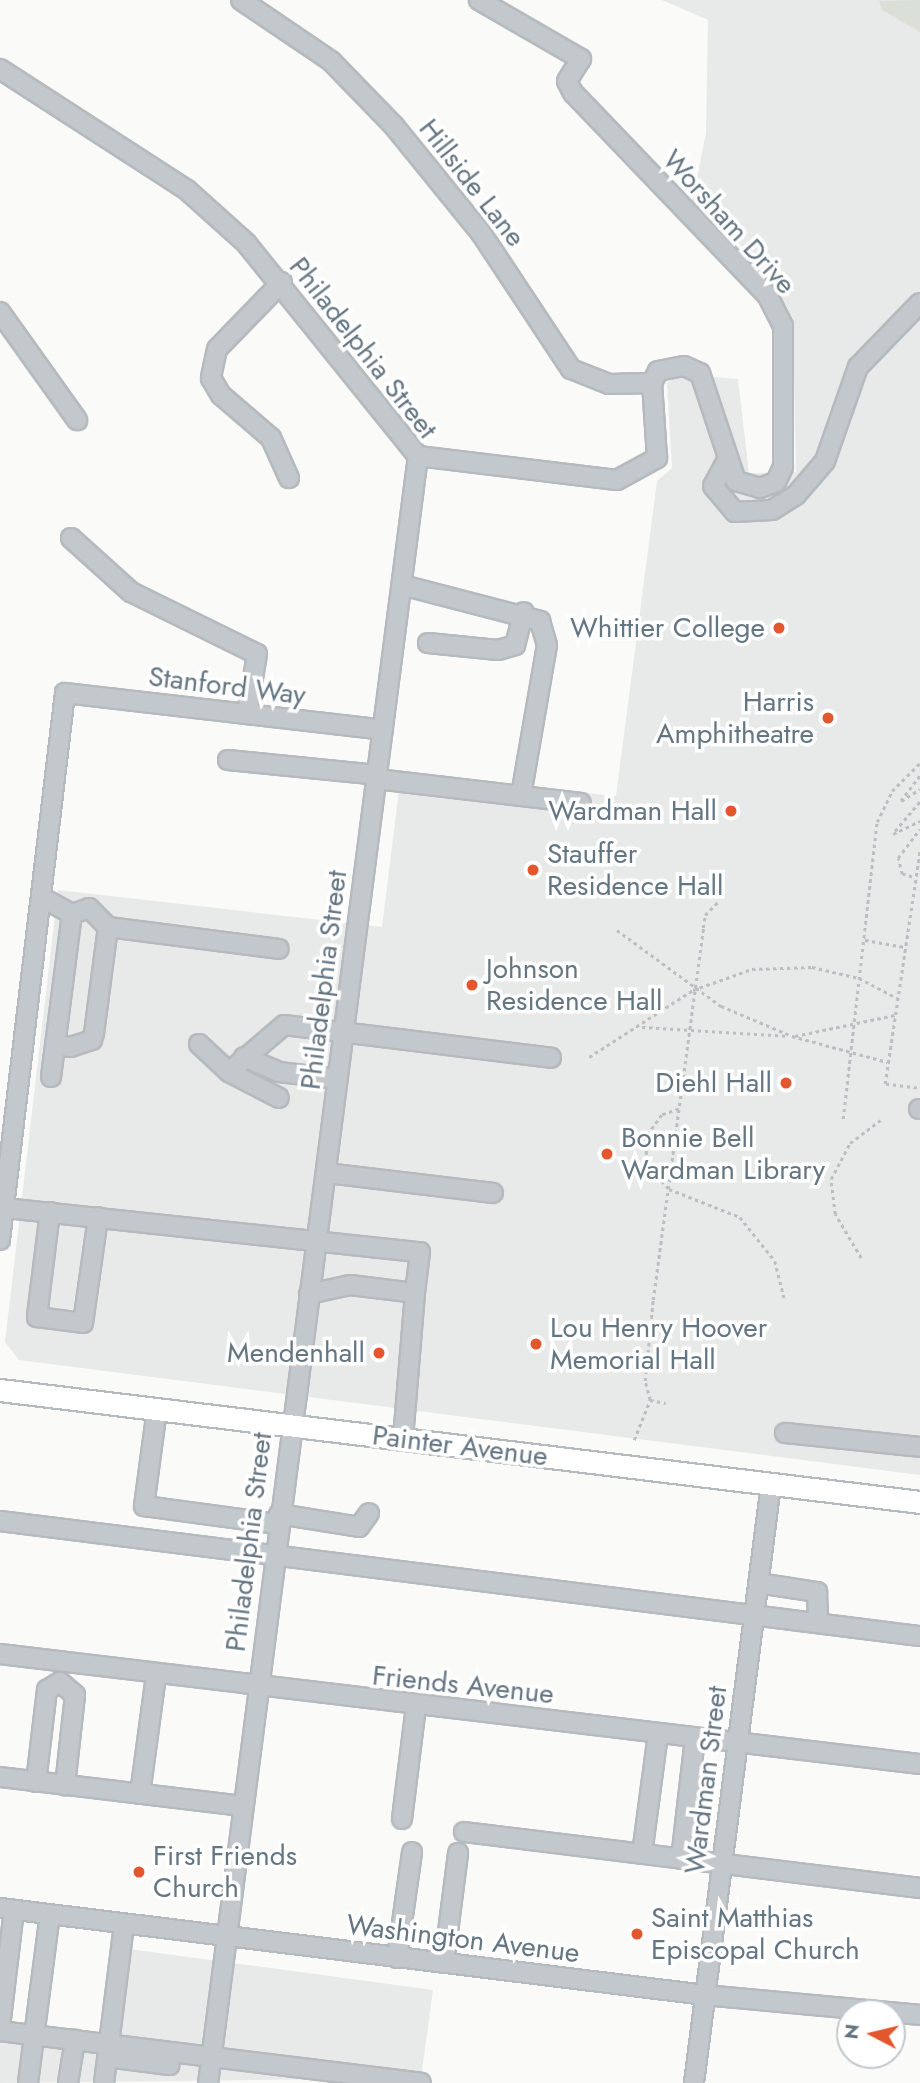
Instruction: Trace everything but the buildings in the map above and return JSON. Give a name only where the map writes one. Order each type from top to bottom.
[{"type":"main road","name":"Painter Avenue","points":[[0,1390],[920,1502]]},
{"type":"street","name":"Hillside Lane","points":[[241,0],[331,61],[394,126],[481,233],[571,369],[609,384],[652,383]]},
{"type":"street","name":"Worsham Drive","points":[[479,0],[581,59],[567,81],[573,93],[777,313],[783,326],[783,467],[776,481],[752,490],[736,481],[726,462],[700,373],[684,366],[658,371],[652,383]]},
{"type":"street","name":"Philadelphia Street","points":[[0,69],[187,190],[282,282],[418,456],[318,1239],[290,1426],[208,2083]]},
{"type":"street","points":[[282,282],[217,349],[211,378],[221,395],[271,438],[289,478]]},
{"type":"street","points":[[726,462],[713,486],[735,512],[772,510],[796,495],[825,461],[858,367],[920,303]]},
{"type":"street","points":[[0,312],[77,419]]},
{"type":"street","points":[[418,456],[617,480],[657,458],[652,383]]},
{"type":"street","points":[[71,538],[131,592],[257,653],[247,714]]},
{"type":"street","points":[[402,585],[524,612],[540,621],[547,645],[521,796]]},
{"type":"street","points":[[428,643],[498,650],[514,645],[524,612]]},
{"type":"street","name":"Stanford Way","points":[[41,897],[65,693],[383,730]]},
{"type":"street","points":[[228,760],[581,803]]},
{"type":"street","points":[[0,1240],[41,897],[72,914],[89,908],[108,927],[279,948]]},
{"type":"street","points":[[51,1077],[72,914]]},
{"type":"street","points":[[55,1045],[92,1040],[108,927]]},
{"type":"street","points":[[229,1072],[284,1025],[551,1058]]},
{"type":"street","points":[[199,1044],[229,1072],[279,1098]]},
{"type":"street","points":[[244,1057],[279,1072],[338,1079]]},
{"type":"street","points":[[326,1173],[493,1193]]},
{"type":"street","points":[[5,1208],[318,1239],[420,1252],[404,1439]]},
{"type":"street","points":[[50,1212],[37,1317],[83,1324],[98,1217]]},
{"type":"street","points":[[309,1294],[351,1285],[415,1293]]},
{"type":"street","points":[[157,1409],[144,1506],[359,1527],[369,1513]]},
{"type":"street","points":[[785,1433],[920,1447]]},
{"type":"street","name":"Wardman Street","points":[[694,2083],[771,1484]]},
{"type":"street","points":[[0,1521],[920,1636]]},
{"type":"street","points":[[758,1583],[817,1592],[818,1623]]},
{"type":"street","name":"Friends Avenue","points":[[0,1654],[257,1688],[920,1764]]},
{"type":"street","points":[[140,1794],[156,1675]]},
{"type":"street","points":[[36,1782],[47,1690],[60,1682],[75,1695],[65,1785]]},
{"type":"street","points":[[402,1819],[416,1706]]},
{"type":"street","points":[[642,1854],[658,1734]]},
{"type":"street","points":[[681,1859],[695,1738]]},
{"type":"street","points":[[0,1777],[242,1807]]},
{"type":"street","points":[[464,1832],[920,1888]]},
{"type":"street","points":[[397,1958],[412,1852]]},
{"type":"street","points":[[444,1964],[458,1853]]},
{"type":"street","points":[[7,1909],[0,2029],[75,2040],[169,2065]]},
{"type":"street","name":"Washington Avenue","points":[[7,1909],[705,1995],[920,2015]]},
{"type":"street","points":[[28,2083],[50,1914]]},
{"type":"street","points":[[104,2083],[124,1924]]},
{"type":"street","points":[[68,2083],[75,2040]]},
{"type":"street","points":[[108,2050],[211,2056],[421,2083]]},
{"type":"path","points":[[843,1119],[882,806],[920,763]]},
{"type":"path","points":[[920,776],[901,801],[920,789]]},
{"type":"path","points":[[920,802],[893,834],[920,821]]},
{"type":"path","points":[[912,877],[902,874],[898,858],[920,829]]},
{"type":"path","points":[[917,1088],[885,1084],[912,877],[920,851]]},
{"type":"path","points":[[634,1440],[650,1400],[645,1381],[693,990],[705,915],[720,900]]},
{"type":"path","points":[[617,930],[693,990],[792,1036],[850,1055],[888,1062]]},
{"type":"path","points":[[864,939],[903,947]]},
{"type":"path","points":[[589,1057],[640,1027],[693,990],[783,964],[859,978],[897,998]]},
{"type":"path","points":[[640,1027],[690,1026],[792,1036],[854,1026],[895,1015]]},
{"type":"path","points":[[682,1089],[696,1078],[710,1092]]},
{"type":"path","points":[[679,1109],[662,1115],[646,1136],[647,1166],[669,1189],[727,1207],[740,1217],[775,1261],[785,1298]]},
{"type":"path","points":[[861,1258],[835,1214],[831,1179],[850,1143],[880,1120]]},
{"type":"path","points":[[650,1400],[666,1403]]},
{"type":"shaded area","name":"Whittier College","points":[[662,0],[920,0],[920,1475],[19,1360],[5,1342],[58,890],[382,927],[401,774],[616,796],[657,481],[672,468],[667,383],[680,374],[738,379],[749,473],[796,472],[793,325],[743,247],[691,207],[706,133],[708,20]]},
{"type":"shaded area","points":[[920,0],[920,32],[882,10],[879,1]]},
{"type":"shaded area","points":[[129,1949],[433,1990],[421,2078],[0,2083],[0,2036],[116,2050]]},
{"type":"place","name":"Whittier College","points":[[779,628]]},
{"type":"place","name":"Harris Amphitheatre","points":[[828,718]]},
{"type":"place","name":"Wardman Hall","points":[[731,811]]},
{"type":"place","name":"Stauffer Residence Hall","points":[[533,870]]},
{"type":"place","name":"Johnson Residence Hall","points":[[472,985]]},
{"type":"place","name":"Diehl Hall","points":[[786,1083]]},
{"type":"place","name":"Bonnie Bell Wardman Library","points":[[607,1154]]},
{"type":"place","name":"Lou Henry Hoover Memorial Hall","points":[[536,1344]]},
{"type":"place","name":"Mendenhall","points":[[379,1353]]},
{"type":"place","name":"First Friends Church","points":[[139,1872]]},
{"type":"place","name":"Saint Matthias Episcopal Church","points":[[637,1934]]}]
